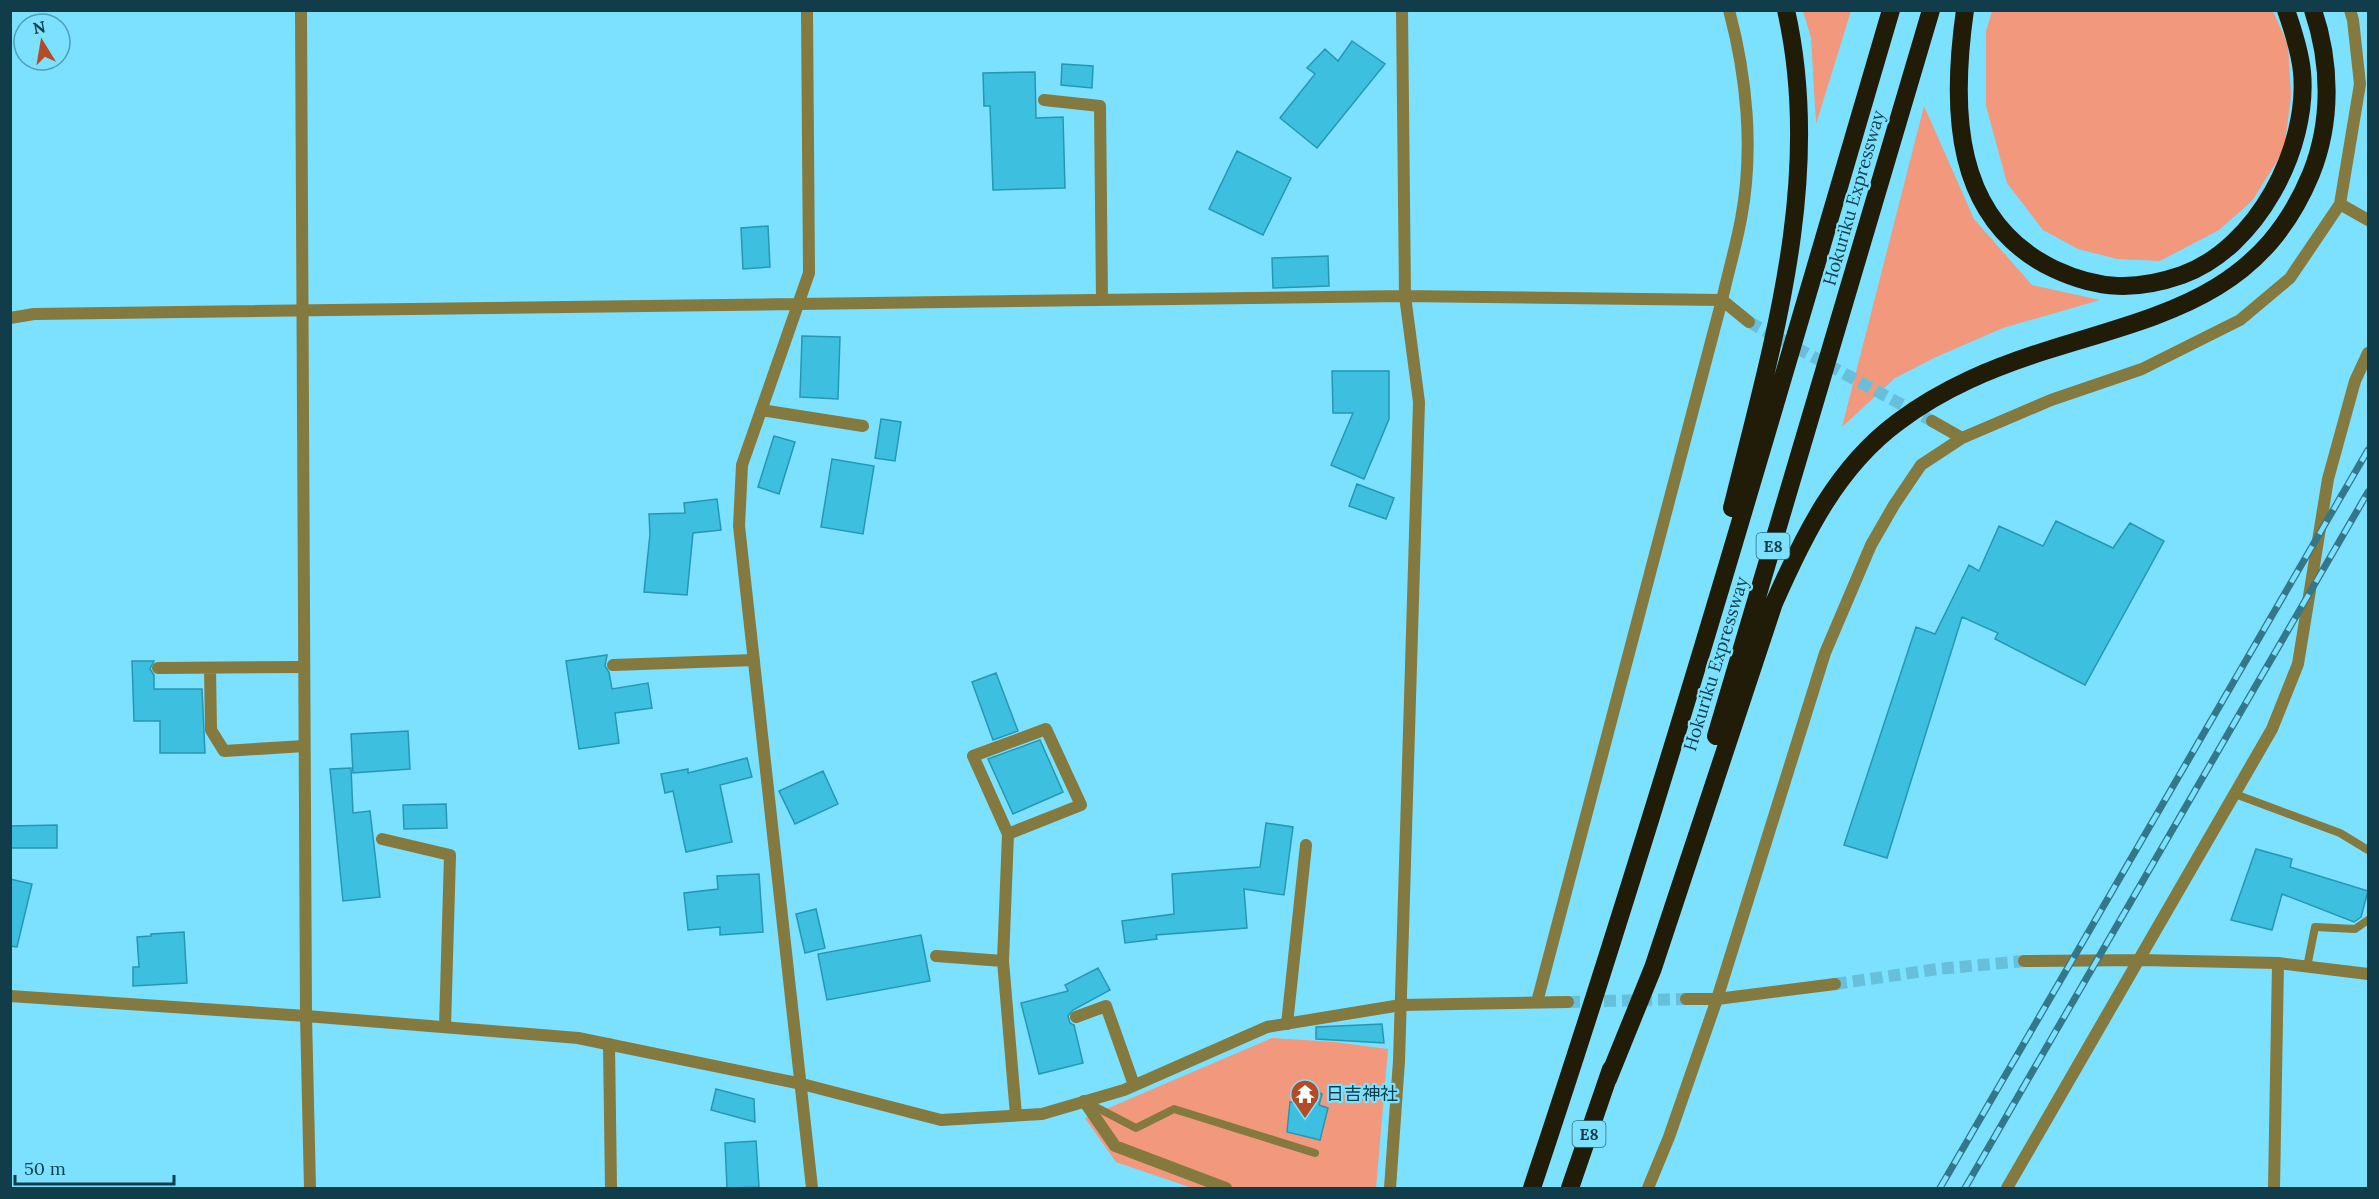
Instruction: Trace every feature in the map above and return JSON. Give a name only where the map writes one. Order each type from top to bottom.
[{"type":"highway","points":[[1671,754],[1756,412],[1788,266],[1795,222],[1799,132],[1794,51],[1786,10]]},
{"type":"highway","name":"Hokuriku Expressway","points":[[1532,1188],[1578,1051],[1671,754],[1891,10]]},
{"type":"highway","name":"Hokuriku Expressway","points":[[1570,1188],[1608,1079],[1709,761],[1932,10]]},
{"type":"highway","points":[[1965,10],[1957,85],[1959,119],[1963,149],[1973,182],[1984,206],[2002,231],[2041,262],[2067,275],[2095,284],[2122,287],[2153,283],[2184,274],[2216,256],[2241,234],[2265,205],[2282,175],[2295,142],[2302,108],[2302,72],[2295,36],[2286,10]]},
{"type":"highway","points":[[1608,1079],[1653,968],[1774,603],[1816,515],[1844,475],[1869,448],[1897,423],[1929,401],[1962,382],[2003,365],[2158,316],[2196,300],[2227,282],[2253,261],[2276,236],[2306,186],[2318,158],[2325,126],[2327,92],[2325,60],[2313,10]]},
{"type":"street","points":[[301,10],[306,1016],[310,1188]]},
{"type":"street","points":[[807,10],[808,273],[742,465],[739,526],[812,1188]]},
{"type":"street","points":[[1390,1188],[1401,1005],[1419,402],[1405,296],[1402,10]]},
{"type":"street","points":[[1537,1002],[1722,300],[1741,218],[1747,162],[1746,114],[1738,45],[1729,10]]},
{"type":"street","points":[[1648,1188],[1669,1137],[1718,999],[1825,653],[1871,545],[1894,505],[1921,465],[1962,438],[2051,400],[2142,369],[2240,320],[2290,278],[2340,204],[2360,84],[2350,10]]},
{"type":"street","points":[[1044,100],[1100,106],[1102,300]]},
{"type":"street","points":[[2340,204],[2368,220]]},
{"type":"street","points":[[10,318],[34,314],[1405,296],[1722,300],[1749,322]]},
{"type":"street","points":[[2007,1188],[2120,990],[2141,960],[2272,729],[2298,664],[2328,479],[2355,381],[2368,353]]},
{"type":"street","points":[[761,410],[863,426]]},
{"type":"street","points":[[1932,421],[1962,438]]},
{"type":"street","points":[[613,665],[754,660]]},
{"type":"street","points":[[158,669],[304,667]]},
{"type":"street","points":[[210,668],[211,730],[224,751],[304,746]]},
{"type":"street","points":[[1008,834],[1081,805],[1046,729],[973,756],[1008,834],[1003,961],[1016,1115]]},
{"type":"street","points":[[382,839],[450,855],[445,1027]]},
{"type":"street","points":[[1287,1024],[1306,845]]},
{"type":"street","points":[[936,956],[1003,961]]},
{"type":"street","points":[[2024,961],[2141,960],[2278,963],[2368,974]]},
{"type":"street","points":[[2274,1188],[2278,963]]},
{"type":"street","points":[[1686,999],[1718,999],[1835,984]]},
{"type":"street","points":[[10,996],[306,1016],[578,1038],[802,1084],[941,1120],[1042,1114],[1134,1085],[1267,1027],[1401,1005],[1568,1002]]},
{"type":"street","points":[[1076,1017],[1106,1006],[1134,1085]]},
{"type":"street","points":[[609,1044],[611,1188]]},
{"type":"street","points":[[1084,1101],[1115,1146],[1226,1188]]},
{"type":"lane","points":[[2235,794],[2340,833],[2368,850]]},
{"type":"lane","points":[[2307,967],[2315,927],[2355,929],[2368,920]]},
{"type":"lane","points":[[1084,1101],[1136,1128],[1174,1109],[1315,1153]]},
{"type":"shaded area","points":[[1803,11],[1851,11],[1816,124],[1811,38]]},
{"type":"shaded area","points":[[1992,11],[2273,11],[2288,45],[2291,96],[2284,150],[2252,201],[2219,230],[2160,261],[2117,259],[2078,249],[2043,230],[2007,183],[1986,106],[1986,31]]},
{"type":"shaded area","points":[[1924,106],[1974,219],[2032,285],[2100,300],[2003,328],[1936,357],[1895,378],[1842,427]]},
{"type":"shaded area","points":[[1272,1038],[1335,1042],[1388,1049],[1376,1188],[1192,1188],[1116,1162],[1085,1118]]},
{"type":"building","points":[[1352,41],[1385,64],[1317,148],[1280,118],[1315,74],[1307,68],[1325,49],[1338,61]]},
{"type":"building","points":[[1062,64],[1093,66],[1092,88],[1061,85]]},
{"type":"building","points":[[1035,72],[1036,118],[1063,117],[1065,188],[993,190],[990,106],[984,106],[983,73]]},
{"type":"building","points":[[1237,151],[1291,178],[1263,235],[1209,209]]},
{"type":"building","points":[[768,226],[770,267],[743,269],[741,228]]},
{"type":"building","points":[[1328,256],[1329,286],[1273,288],[1272,258]]},
{"type":"building","points":[[802,336],[840,337],[838,399],[800,397]]},
{"type":"building","points":[[1332,371],[1389,371],[1389,419],[1364,479],[1331,465],[1353,413],[1333,413]]},
{"type":"building","points":[[881,419],[901,422],[895,461],[875,458]]},
{"type":"building","points":[[774,436],[795,442],[779,494],[758,487]]},
{"type":"building","points":[[832,459],[874,466],[863,534],[821,527]]},
{"type":"building","points":[[1357,484],[1394,498],[1386,519],[1349,506]]},
{"type":"building","points":[[717,499],[721,530],[693,533],[687,595],[644,592],[650,534],[649,514],[685,513],[684,503]]},
{"type":"building","points":[[2056,521],[2113,548],[2130,523],[2164,541],[2085,685],[1995,639],[1998,633],[1962,617],[1887,858],[1844,845],[1916,627],[1935,634],[1969,565],[1979,571],[1999,526],[2043,546]]},
{"type":"building","points":[[607,655],[605,666],[609,672],[612,689],[648,683],[652,708],[615,713],[619,743],[579,749],[566,661]]},
{"type":"building","points":[[132,661],[154,661],[150,669],[154,675],[154,689],[202,689],[205,753],[160,753],[160,721],[134,721]]},
{"type":"building","points":[[996,673],[1018,731],[993,740],[972,682]]},
{"type":"building","points":[[408,731],[410,769],[353,773],[351,734]]},
{"type":"building","points":[[1040,740],[1063,792],[1013,814],[988,759]]},
{"type":"building","points":[[747,758],[752,777],[720,785],[732,842],[686,852],[673,791],[665,793],[661,774],[688,769],[688,773]]},
{"type":"building","points":[[351,768],[353,813],[370,811],[380,897],[343,901],[330,769]]},
{"type":"building","points":[[823,771],[838,804],[795,824],[779,791]]},
{"type":"building","points":[[446,804],[447,828],[404,829],[403,805]]},
{"type":"building","points":[[1266,823],[1293,827],[1284,895],[1244,889],[1247,928],[1156,935],[1157,939],[1125,943],[1122,921],[1174,914],[1172,874],[1260,867]]},
{"type":"building","points":[[57,825],[57,848],[10,848],[10,826]]},
{"type":"building","points":[[2256,849],[2292,859],[2290,867],[2368,891],[2361,917],[2354,922],[2282,894],[2272,930],[2231,920]]},
{"type":"building","points":[[759,874],[763,932],[720,935],[720,927],[688,930],[684,893],[718,889],[717,876]]},
{"type":"building","points":[[10,879],[32,884],[17,947],[10,946]]},
{"type":"building","points":[[816,909],[825,948],[805,953],[796,914]]},
{"type":"building","points":[[184,932],[187,983],[133,986],[133,967],[139,967],[137,937]]},
{"type":"building","points":[[921,935],[930,981],[827,1000],[818,954]]},
{"type":"building","points":[[1098,968],[1110,990],[1073,1010],[1068,1016],[1070,1023],[1074,1025],[1083,1063],[1039,1074],[1021,1003],[1068,991],[1065,985]]},
{"type":"building","points":[[1382,1024],[1384,1043],[1316,1039],[1316,1027]]},
{"type":"building","points":[[1305,1087],[1322,1094],[1319,1105],[1328,1108],[1320,1140],[1287,1132],[1290,1102],[1301,1104]]},
{"type":"building","points":[[716,1089],[754,1099],[755,1122],[711,1110]]},
{"type":"building","points":[[756,1141],[759,1187],[727,1188],[725,1143]]},
{"type":"tunnel","points":[[1749,322],[1932,421]]},
{"type":"tunnel","points":[[1835,984],[1938,969],[2024,961]]},
{"type":"tunnel","points":[[1568,1002],[1686,999]]},
{"type":"railway","points":[[1940,1188],[2368,450]]},
{"type":"railway","points":[[1965,1188],[2368,492]]},
{"type":"place","name":"日吉神社","points":[[1305,1120]]}]
